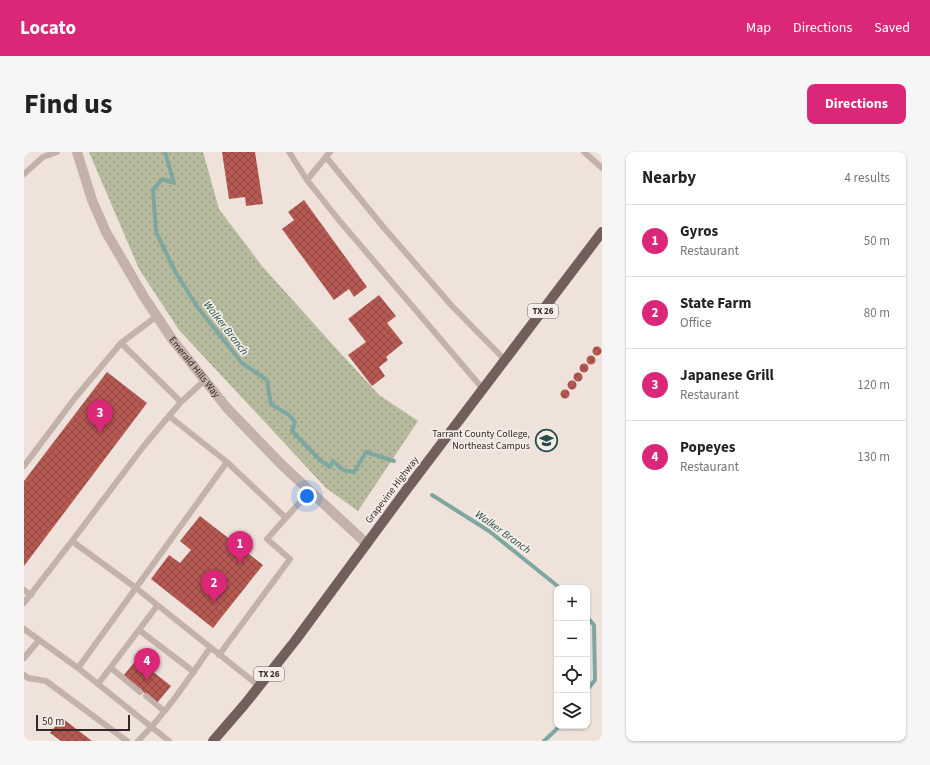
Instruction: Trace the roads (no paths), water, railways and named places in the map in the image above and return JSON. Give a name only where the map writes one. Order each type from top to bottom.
[{"type":"main road","name":"Grapevine Highway","points":[[213,741],[295,641],[602,232]]},
{"type":"street","name":"Emerald Hills Way","points":[[77,152],[92,200],[106,232],[144,296],[172,339],[227,408],[282,465],[367,544]]},
{"type":"lane","points":[[24,174],[44,157],[57,152]]},
{"type":"lane","points":[[289,152],[307,180],[483,389]]},
{"type":"lane","points":[[584,152],[602,168]]},
{"type":"lane","points":[[307,180],[328,155],[385,229],[452,306],[505,360]]},
{"type":"lane","points":[[24,466],[75,398],[121,343],[157,316]]},
{"type":"lane","points":[[121,343],[181,402]]},
{"type":"lane","points":[[24,603],[143,447],[181,402],[205,380]]},
{"type":"lane","points":[[169,416],[227,462],[286,518]]},
{"type":"lane","points":[[78,668],[227,462]]},
{"type":"lane","points":[[219,655],[290,558],[268,539],[310,491]]},
{"type":"lane","points":[[72,541],[136,588],[259,686]]},
{"type":"lane","points":[[24,590],[31,595]]},
{"type":"lane","points":[[98,684],[157,606]]},
{"type":"lane","points":[[24,629],[78,668],[169,741]]},
{"type":"lane","points":[[139,630],[194,672]]},
{"type":"lane","points":[[24,657],[39,640]]},
{"type":"lane","points":[[138,741],[152,727],[194,672],[210,648]]},
{"type":"lane","points":[[111,668],[164,711]]},
{"type":"lane","points":[[24,675],[28,678],[46,681],[127,741]]},
{"type":"waterway","name":"Walker Branch","points":[[165,152],[174,183],[162,179],[153,190],[156,232],[176,273],[198,308],[242,363],[267,380],[271,404],[289,415],[295,422],[292,431],[320,460],[330,467],[333,461],[343,470],[354,472],[366,452],[394,461]]},
{"type":"waterway","name":"Walker Branch","points":[[432,495],[489,531],[556,585]]},
{"type":"waterway","name":"Walker Branch","points":[[590,620],[594,625],[595,680],[590,686]]},
{"type":"waterway","name":"Walker Branch","points":[[544,741],[557,729]]},
{"type":"place","name":"Japanese Grill","points":[[100,433]]},
{"type":"place","name":"Tarrant County College, Northeast Campus","points":[[546,440]]},
{"type":"place","name":"Gyros","points":[[240,564]]},
{"type":"place","name":"State Farm","points":[[214,603]]},
{"type":"place","name":"Popeyes","points":[[147,681]]}]
